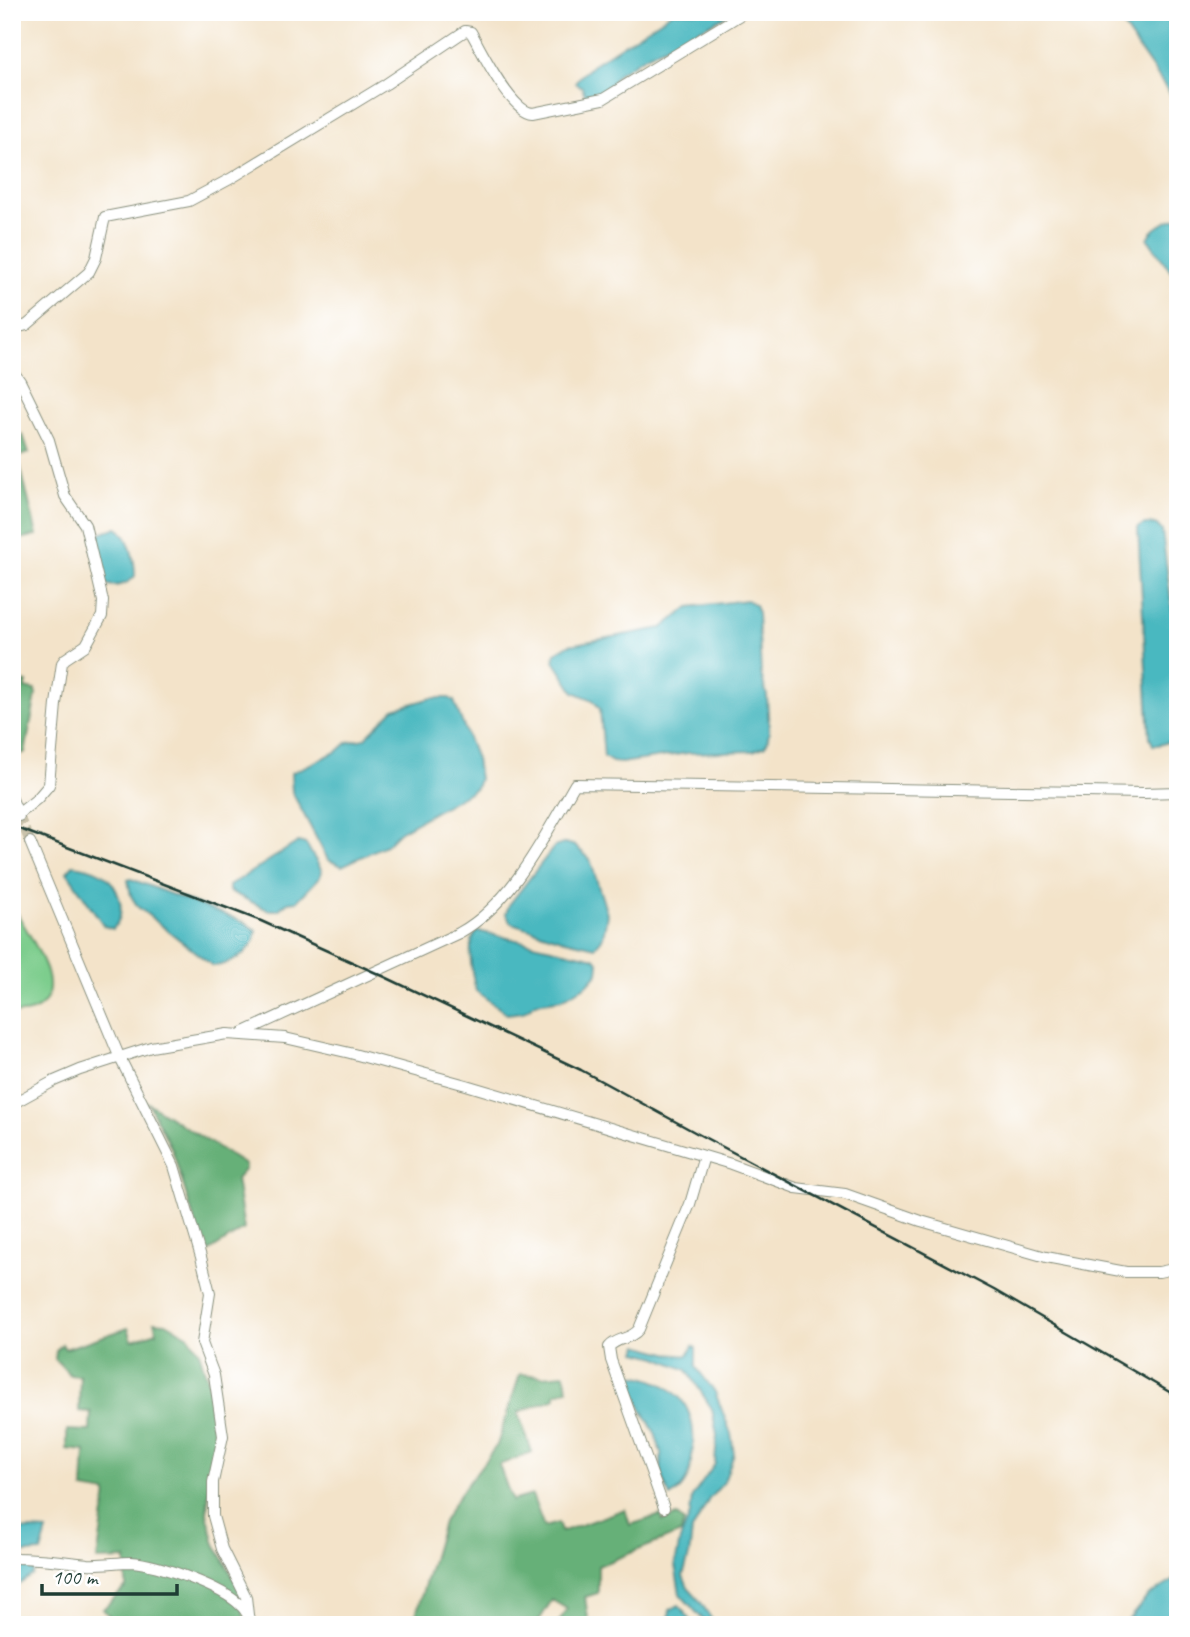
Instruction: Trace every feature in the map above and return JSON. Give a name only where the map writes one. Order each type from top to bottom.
[{"type":"street","points":[[12,329],[27,326],[89,272],[96,258],[105,218],[189,201],[374,92],[465,31],[471,32],[502,85],[524,111],[533,113],[603,99],[744,12]]},
{"type":"street","points":[[12,370],[45,430],[65,496],[85,526],[103,601],[102,616],[86,645],[62,663],[49,785],[19,815],[12,799]]},
{"type":"street","points":[[241,1034],[478,922],[498,903],[538,847],[575,783],[1178,792]]},
{"type":"street","points":[[30,842],[119,1056],[174,1167],[210,1293],[202,1343],[214,1375],[223,1436],[213,1482],[213,1516],[222,1549],[246,1597],[250,1620]]},
{"type":"street","points":[[12,1104],[54,1081],[119,1056],[194,1038],[241,1034],[285,1038],[350,1053],[704,1156],[796,1188],[845,1194],[921,1222],[1046,1258],[1126,1272],[1159,1272],[1178,1268]]},
{"type":"street","points":[[664,1508],[611,1360],[609,1347],[613,1342],[633,1336],[639,1329],[690,1205],[704,1156]]},
{"type":"street","points":[[12,1558],[41,1558],[90,1564],[144,1564],[189,1577],[233,1599],[250,1620]]},
{"type":"green space","points":[[12,426],[16,437],[23,435],[29,453],[18,457],[37,535],[12,541]]},
{"type":"green space","points":[[12,680],[27,683],[25,688],[35,690],[36,695],[25,753],[13,755]]},
{"type":"green space","points":[[12,909],[17,913],[42,958],[49,983],[43,1004],[25,1013],[12,1013]]},
{"type":"green space","points":[[148,1103],[245,1165],[245,1169],[236,1179],[244,1229],[205,1254],[172,1149]]},
{"type":"green space","points":[[154,1322],[166,1323],[189,1336],[199,1351],[211,1393],[216,1426],[217,1448],[207,1513],[215,1544],[241,1591],[245,1625],[117,1625],[103,1609],[126,1587],[126,1559],[97,1560],[107,1493],[83,1489],[85,1451],[67,1449],[67,1430],[90,1431],[91,1412],[79,1411],[80,1376],[70,1375],[55,1359],[56,1351],[62,1344],[65,1349],[128,1328],[132,1340],[157,1332]]},
{"type":"green space","points":[[520,1374],[564,1374],[568,1389],[555,1394],[556,1398],[518,1412],[532,1452],[499,1465],[512,1501],[532,1495],[544,1527],[558,1523],[561,1532],[625,1509],[630,1525],[661,1515],[663,1521],[677,1516],[684,1522],[681,1533],[598,1566],[598,1593],[585,1597],[588,1618],[584,1625],[558,1623],[567,1609],[552,1600],[536,1625],[413,1625],[443,1522],[459,1495],[497,1445]]},
{"type":"water","points":[[673,12],[734,12],[646,56],[619,73],[599,97],[586,98],[582,87],[575,83],[581,75]]},
{"type":"water","points":[[1113,12],[1178,12],[1178,105]]},
{"type":"water","points":[[1178,218],[1178,287],[1172,273],[1148,239],[1160,226]]},
{"type":"water","points":[[1145,524],[1157,525],[1162,531],[1174,624],[1177,731],[1170,740],[1157,745],[1153,745],[1150,738],[1138,528]]},
{"type":"water","points":[[117,528],[122,531],[128,543],[135,576],[126,583],[113,586],[106,584],[95,537]]},
{"type":"water","points":[[747,600],[755,605],[758,613],[761,674],[767,696],[769,732],[764,747],[753,751],[688,753],[621,763],[604,757],[600,709],[593,700],[574,692],[554,661],[555,653],[569,645],[662,628],[689,607]]},
{"type":"water","points":[[432,698],[449,698],[454,701],[476,759],[479,779],[476,788],[399,832],[386,845],[342,866],[328,860],[292,792],[291,773],[338,751],[348,742],[364,739],[394,709]]},
{"type":"water","points":[[298,842],[306,844],[322,871],[320,877],[297,901],[288,902],[278,910],[268,910],[229,891],[229,886]]},
{"type":"water","points":[[566,843],[575,846],[590,859],[607,914],[603,937],[595,947],[511,923],[506,914],[509,905],[554,847]]},
{"type":"water","points":[[73,865],[98,871],[113,884],[121,907],[118,922],[113,929],[104,926],[67,872]]},
{"type":"water","points":[[128,880],[246,923],[256,931],[255,938],[241,956],[213,966],[138,907],[131,896]]},
{"type":"water","points":[[477,931],[595,958],[599,964],[598,973],[587,985],[562,999],[536,1003],[523,1012],[507,1014],[476,991],[471,951]]},
{"type":"water","points":[[639,1345],[684,1356],[688,1355],[693,1346],[696,1348],[696,1367],[715,1392],[731,1434],[734,1454],[724,1482],[709,1499],[692,1531],[683,1576],[688,1588],[718,1625],[706,1623],[680,1594],[675,1565],[680,1540],[690,1515],[692,1497],[715,1464],[717,1435],[712,1409],[687,1370],[637,1352]]},
{"type":"water","points":[[633,1375],[663,1384],[674,1392],[689,1412],[693,1439],[690,1469],[687,1480],[670,1497],[661,1474],[661,1453],[655,1433],[640,1406],[630,1377]]},
{"type":"water","points":[[12,1529],[47,1531],[41,1552],[12,1554]]},
{"type":"water","points":[[12,1564],[30,1564],[34,1570],[33,1575],[12,1589]]},
{"type":"water","points":[[1178,1578],[1178,1625],[1124,1625],[1148,1596]]},
{"type":"water","points":[[679,1605],[694,1625],[668,1625],[670,1610]]},
{"type":"tunnel","points":[[19,816],[30,842]]},
{"type":"railway","points":[[12,826],[261,921],[581,1070],[994,1290],[1178,1397]]}]
